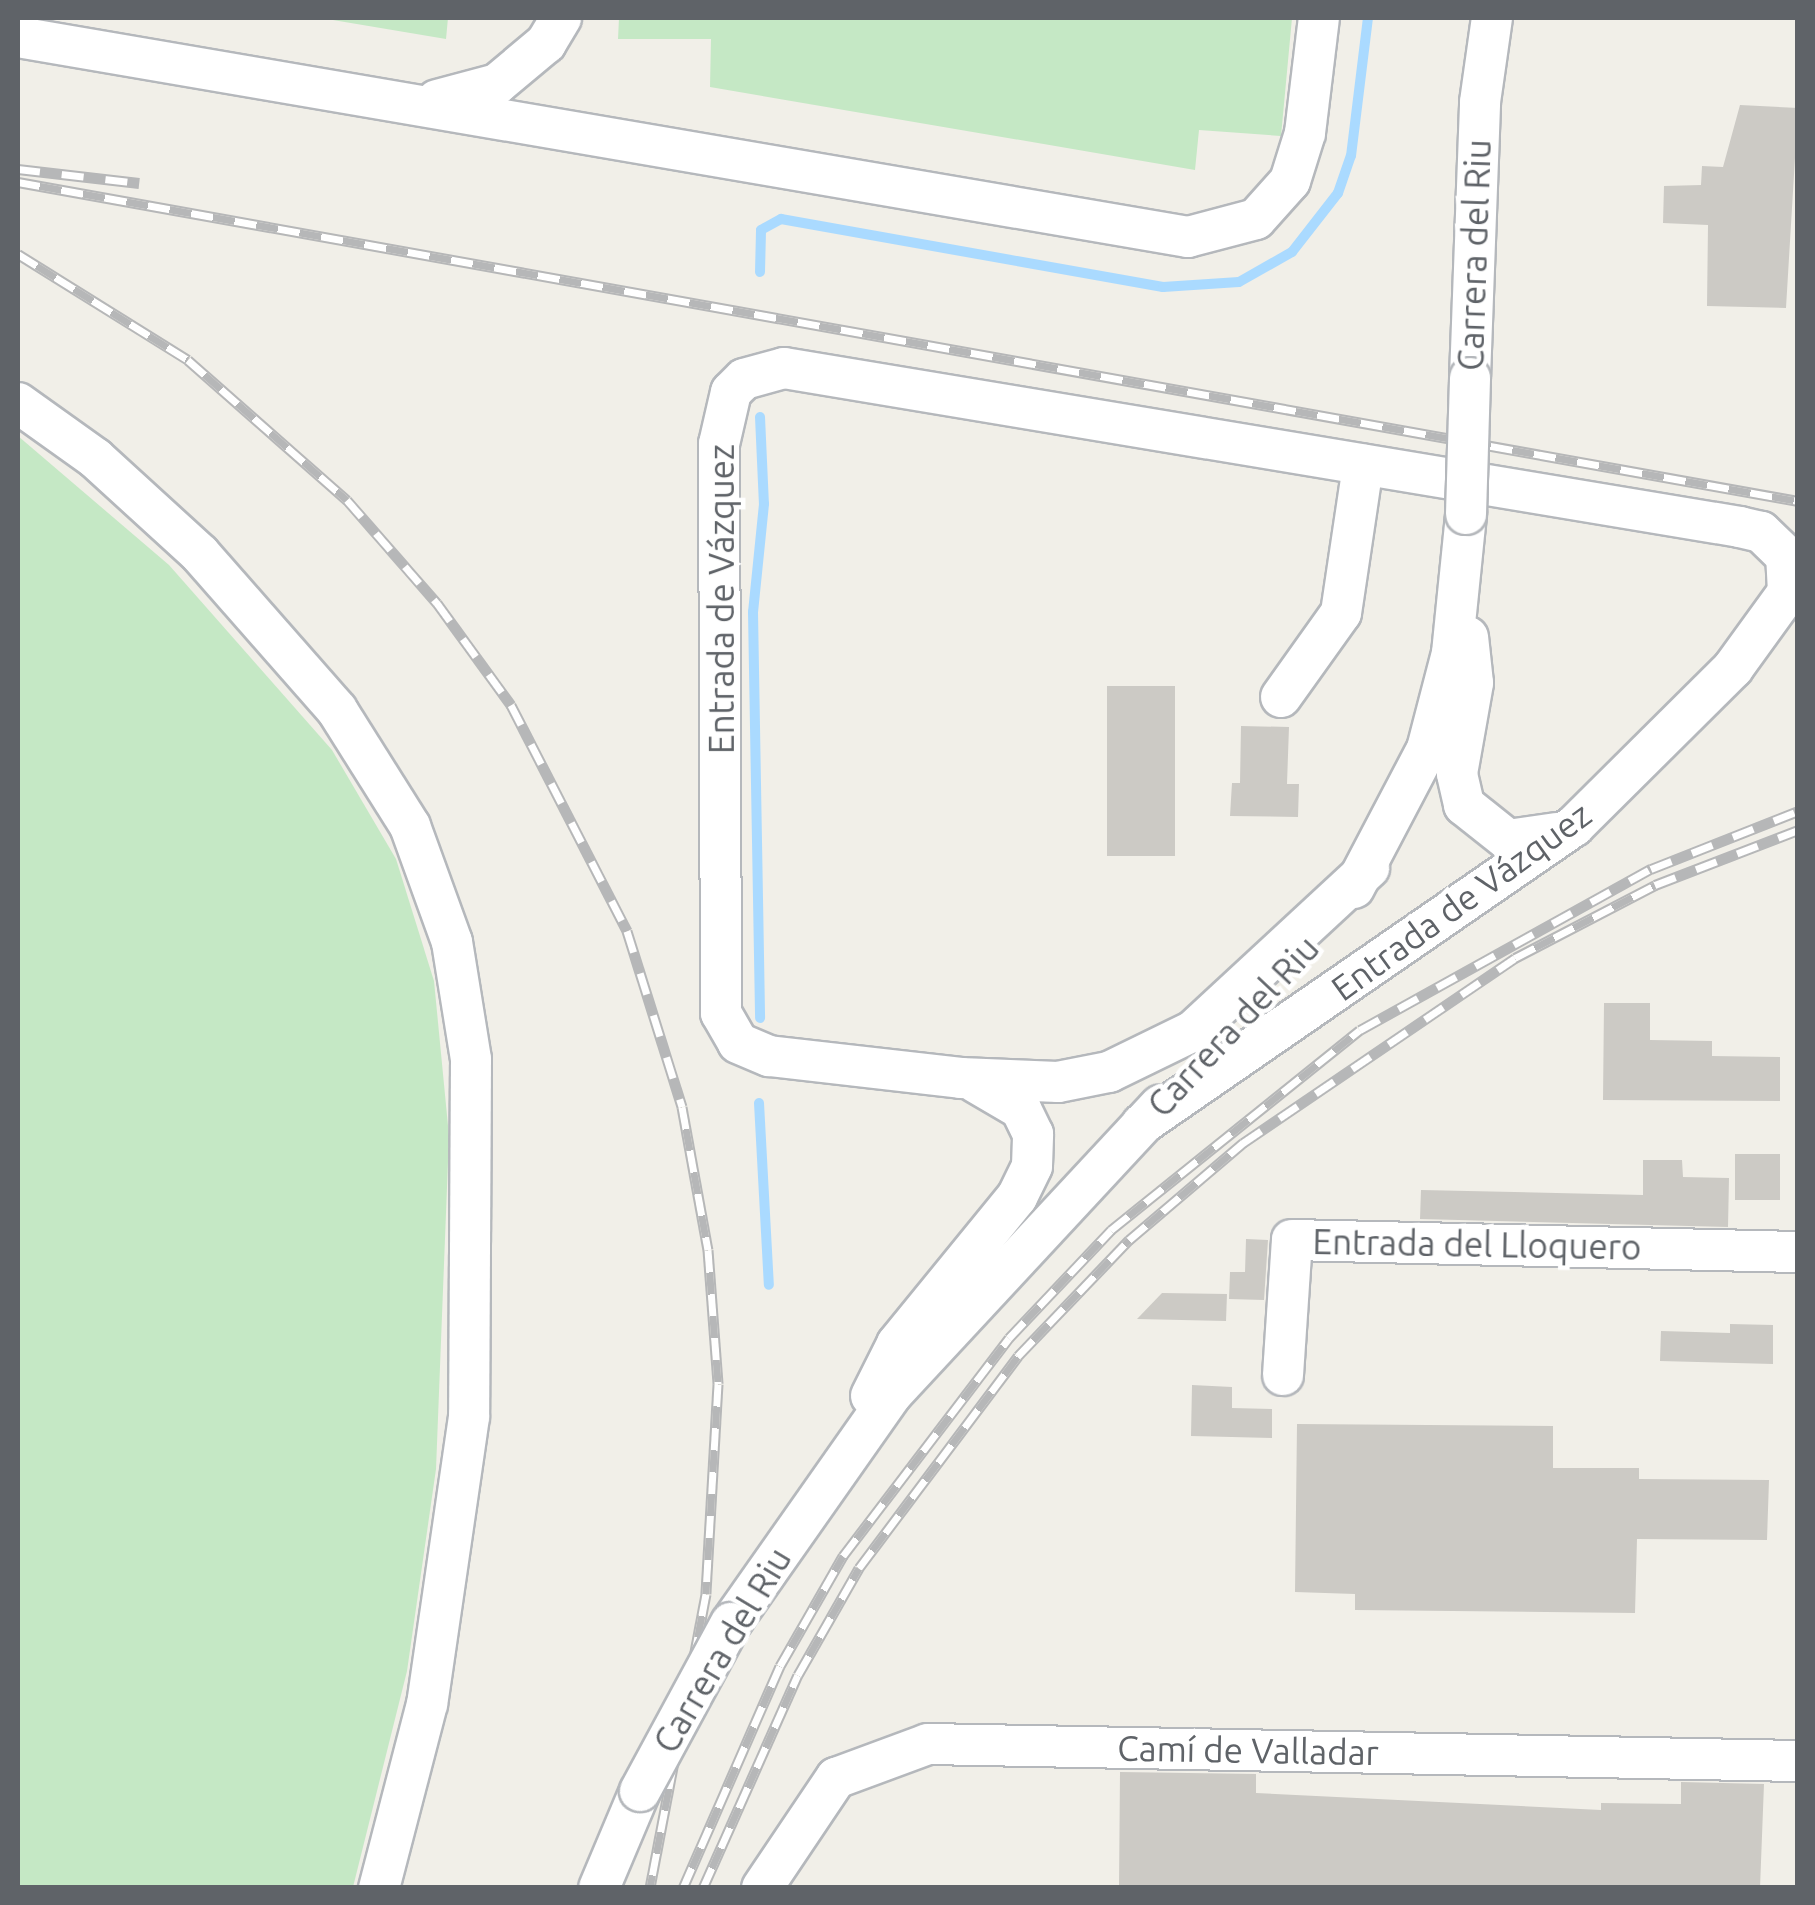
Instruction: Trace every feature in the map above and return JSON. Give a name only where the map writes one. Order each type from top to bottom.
[{"type":"street","points":[[413,103],[496,84],[546,43],[561,18]]},
{"type":"street","points":[[18,37],[65,41],[1164,236],[1212,236],[1256,219],[1290,181],[1305,133],[1318,18]]},
{"type":"street","name":"Carrera del Riu","points":[[599,1888],[640,1790],[731,1623],[837,1464],[956,1319],[1262,1004],[1369,868],[1427,749],[1462,592],[1480,102],[1492,18]]},
{"type":"street","points":[[18,27],[65,41]]},
{"type":"street","name":"Entrada de Vázquez","points":[[961,1078],[768,1056],[726,1029],[718,444],[731,392],[744,379],[784,368],[1740,527],[1761,532],[1786,556],[1788,592],[1733,668],[1574,826],[1142,1124]]},
{"type":"street","points":[[18,403],[95,458],[200,554],[337,710],[410,826],[452,942],[471,1060],[468,1418],[434,1664],[380,1888]]},
{"type":"street","points":[[1281,697],[1340,613],[1364,465]]},
{"type":"street","points":[[1462,592],[1473,683],[1456,774],[1464,804],[1508,840],[1536,841],[1574,826]]},
{"type":"street","points":[[961,1078],[1058,1082],[1165,1050],[1369,868]]},
{"type":"street","points":[[837,1464],[897,1344],[1017,1196],[1032,1166],[1034,1134],[1021,1109],[996,1088],[961,1078]]},
{"type":"street","name":"Entrada del Lloquero","points":[[1282,1375],[1292,1240],[1798,1252]]},
{"type":"street","name":"Camí de Valladar","points":[[762,1888],[836,1778],[928,1744],[1798,1762]]},
{"type":"green space","points":[[321,18],[448,18],[446,39]]},
{"type":"green space","points":[[619,18],[1292,18],[1281,136],[1199,130],[1195,170],[710,87],[711,39],[618,39]]},
{"type":"green space","points":[[18,436],[169,565],[332,750],[396,859],[434,981],[449,1136],[436,1469],[407,1671],[353,1887],[18,1887]]},
{"type":"building","points":[[1740,105],[1798,108],[1786,308],[1707,306],[1708,225],[1663,223],[1664,186],[1701,185],[1702,166],[1723,167]]},
{"type":"building","points":[[1107,686],[1175,686],[1175,856],[1107,856]]},
{"type":"building","points":[[1241,726],[1289,727],[1287,784],[1299,784],[1298,817],[1230,816],[1232,783],[1240,783]]},
{"type":"building","points":[[1604,1003],[1650,1003],[1650,1040],[1712,1041],[1712,1056],[1780,1057],[1780,1101],[1603,1100]]},
{"type":"building","points":[[1735,1154],[1780,1154],[1780,1200],[1735,1200]]},
{"type":"building","points":[[1643,1160],[1682,1160],[1683,1177],[1729,1178],[1728,1227],[1420,1219],[1421,1190],[1643,1195]]},
{"type":"building","points":[[1246,1239],[1268,1240],[1264,1300],[1229,1299],[1230,1272],[1245,1272]]},
{"type":"building","points":[[1162,1293],[1227,1294],[1226,1321],[1137,1319]]},
{"type":"building","points":[[1730,1324],[1773,1325],[1773,1364],[1660,1361],[1661,1331],[1730,1333]]},
{"type":"building","points":[[1192,1385],[1232,1387],[1232,1408],[1272,1409],[1272,1438],[1191,1436]]},
{"type":"building","points":[[1297,1424],[1553,1426],[1553,1468],[1639,1468],[1639,1479],[1769,1480],[1767,1540],[1637,1539],[1635,1613],[1355,1610],[1355,1594],[1295,1592]]},
{"type":"building","points":[[1120,1772],[1256,1774],[1256,1793],[1601,1810],[1601,1803],[1681,1804],[1681,1782],[1764,1784],[1760,1888],[1119,1888]]},
{"type":"waterway","points":[[760,272],[761,230],[781,219],[1163,287],[1239,282],[1292,252],[1338,193],[1351,156],[1368,18]]},
{"type":"waterway","points":[[760,417],[764,504],[753,612],[760,1018]]},
{"type":"waterway","points":[[759,1103],[769,1285]]},
{"type":"railway","points":[[18,169],[139,183]]},
{"type":"railway","points":[[18,182],[1798,501]]},
{"type":"railway","points":[[18,254],[188,360],[347,500],[437,603],[511,705],[627,931],[682,1107],[708,1250],[718,1384],[706,1594],[650,1888]]},
{"type":"railway","points":[[683,1888],[780,1666],[843,1556],[1009,1338],[1111,1230],[1360,1030],[1651,869],[1798,811]]},
{"type":"railway","points":[[703,1888],[798,1675],[859,1568],[1018,1356],[1129,1240],[1243,1143],[1515,958],[1655,885],[1798,830]]}]
